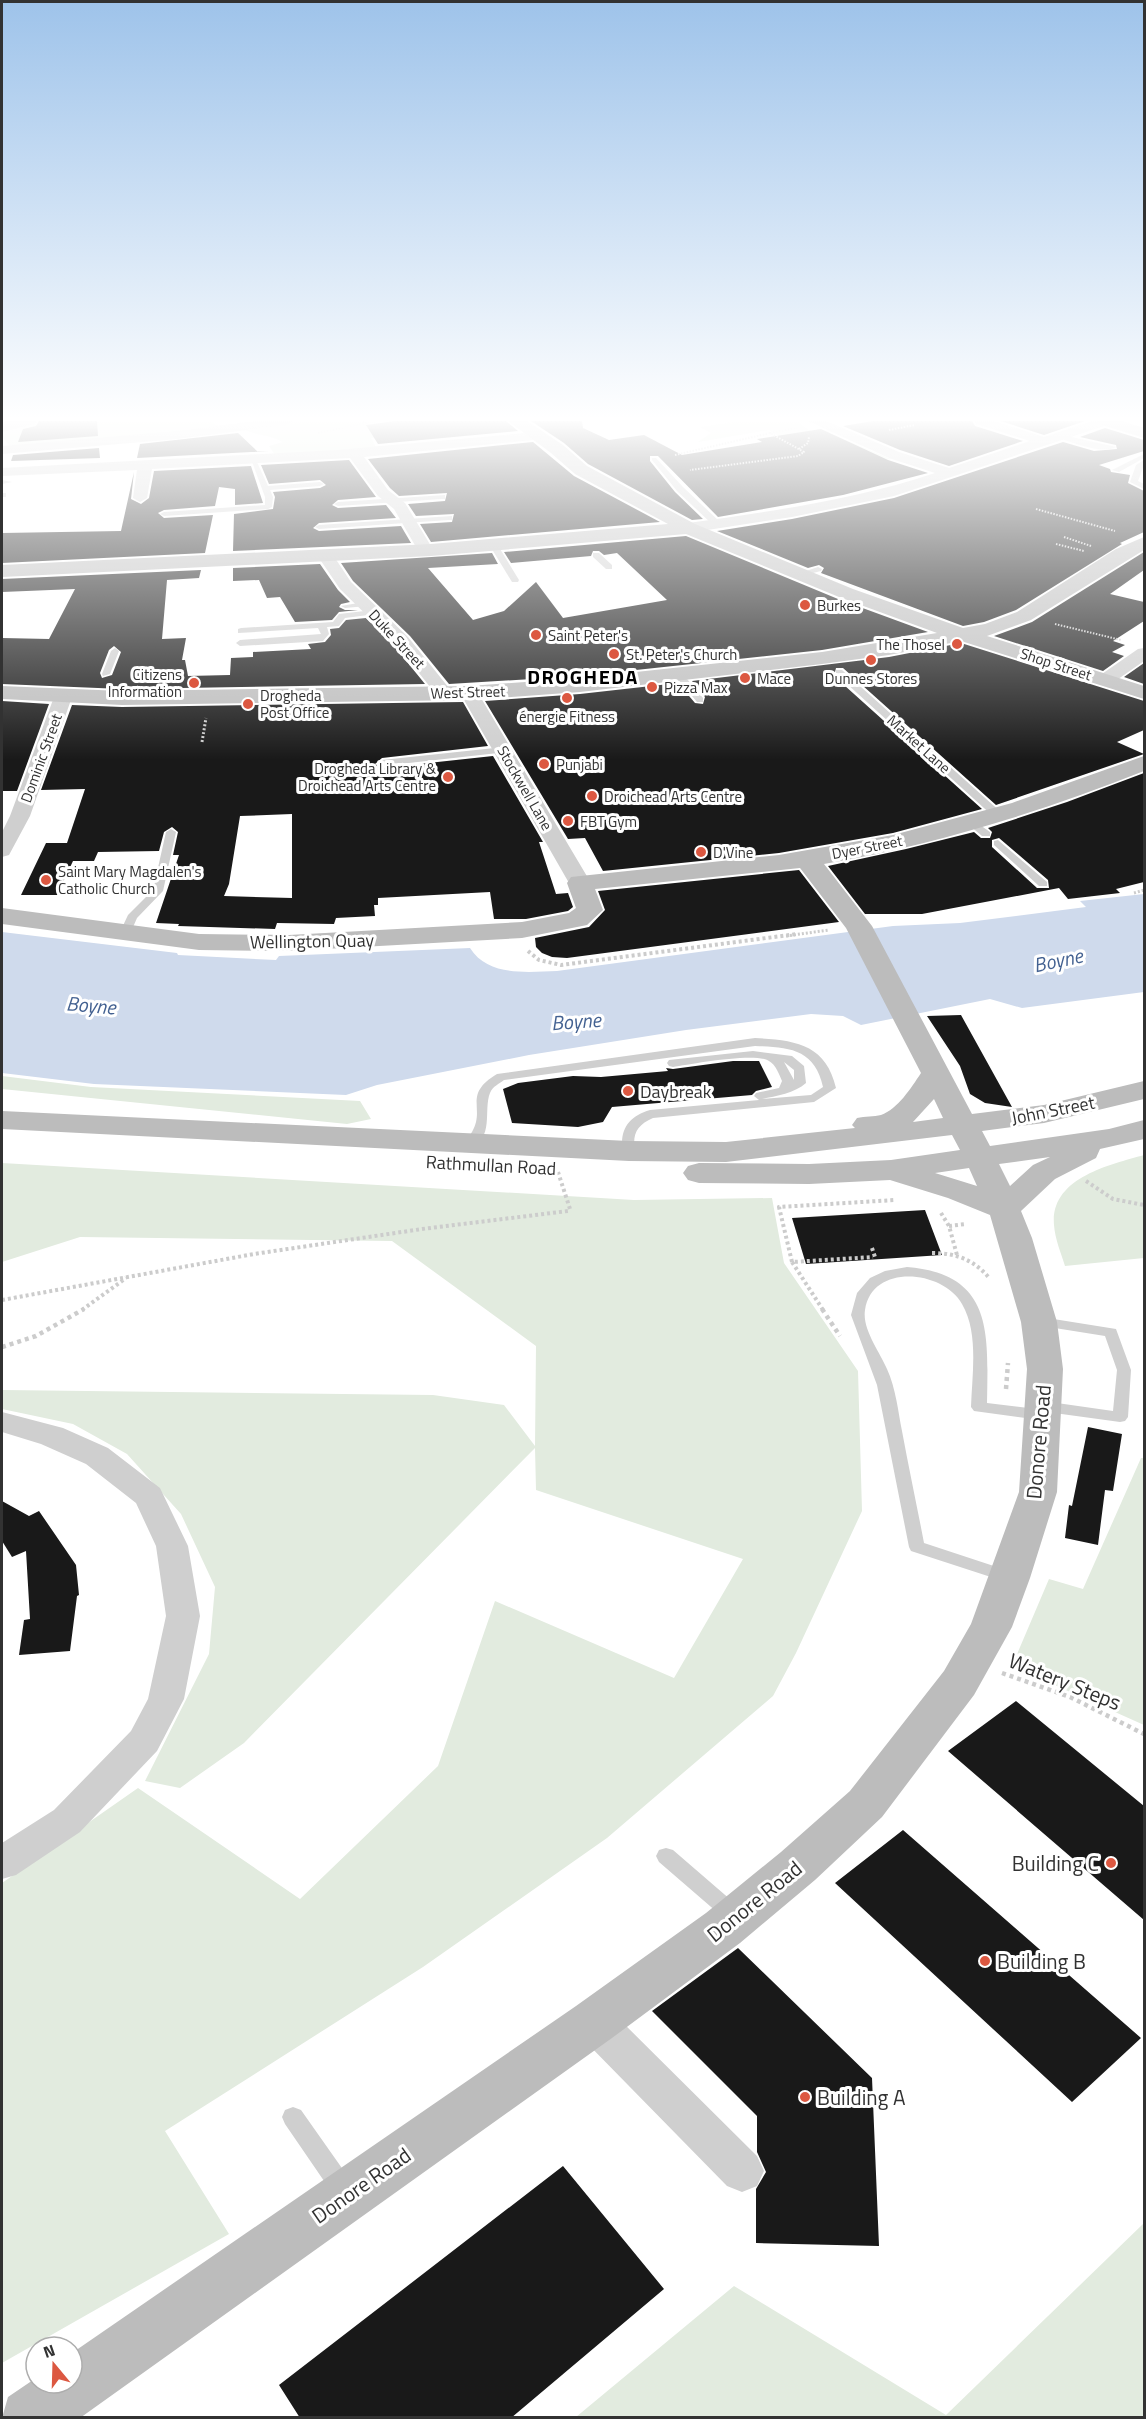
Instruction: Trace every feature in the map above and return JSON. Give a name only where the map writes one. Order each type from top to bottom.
[{"type":"street","points":[[417,534],[426,551]]},
{"type":"street","points":[[2,571],[327,558],[583,542],[644,534]]},
{"type":"street","name":"Shop Street","points":[[705,534],[809,571],[867,601],[1144,693]]},
{"type":"street","name":"West Street","points":[[2,693],[63,697],[99,694],[469,693],[679,675],[889,649],[990,630],[1024,616],[1123,553],[1144,543]]},
{"type":"street","name":"Duke Street","points":[[327,558],[336,578],[410,649],[444,693]]},
{"type":"street","points":[[1105,680],[1144,653]]},
{"type":"street","name":"Stockwell Lane","points":[[469,693],[580,883]]},
{"type":"street","name":"Dominic Street","points":[[2,851],[11,815],[63,697]]},
{"type":"street","name":"Dyer Street","points":[[580,883],[807,859],[986,824],[1074,792],[1144,763]]},
{"type":"street","name":"Donore Road","points":[[29,2418],[594,2022],[736,1917],[798,1866],[866,1804],[959,1683],[991,1627],[1010,1578],[1038,1492],[1044,1369],[1039,1322],[990,1216],[980,1158],[860,928],[836,904],[807,859]]},
{"type":"street","name":"Wellington Quay","points":[[2,916],[199,942],[289,943],[522,930],[578,920],[590,910],[580,883]]},
{"type":"street","points":[[726,1152],[764,1136],[889,1123],[922,1097],[935,1074]]},
{"type":"street","name":"John Street","points":[[962,1125],[1044,1114],[1144,1090]]},
{"type":"street","name":"Rathmullan Road","points":[[2,1120],[629,1151],[726,1152],[962,1125]]},
{"type":"street","name":"John Street","points":[[980,1158],[1112,1138],[1144,1129]]},
{"type":"street","points":[[895,1185],[927,1179],[990,1216],[1044,1172],[1112,1138]]},
{"type":"street","name":"Rathmullan Road","points":[[2,1141],[556,1168],[798,1174],[895,1185],[980,1158]]},
{"type":"street","points":[[2,1422],[52,1436],[97,1456],[149,1496],[172,1546],[183,1616],[166,1699],[144,1741],[67,1821],[2,1863]]},
{"type":"street","points":[[594,2022],[742,2171]]},
{"type":"lane","points":[[494,546],[515,580]]},
{"type":"lane","points":[[596,555],[609,567]]},
{"type":"lane","points":[[345,606],[369,608]]},
{"type":"lane","points":[[241,631],[336,624],[342,616],[369,608]]},
{"type":"lane","points":[[240,643],[323,638],[325,634],[322,626]]},
{"type":"lane","points":[[106,674],[115,651]]},
{"type":"lane","name":"Market Lane","points":[[839,672],[986,824]]},
{"type":"lane","points":[[679,675],[700,700]]},
{"type":"lane","points":[[382,763],[504,750]]},
{"type":"lane","points":[[126,933],[132,917],[158,891],[171,832]]},
{"type":"lane","points":[[998,843],[1043,884]]},
{"type":"lane","points":[[469,1143],[479,1131],[483,1090],[490,1082],[501,1077],[755,1042],[786,1043],[810,1052],[828,1074],[830,1088],[814,1098],[650,1114]]},
{"type":"lane","points":[[602,1064],[659,1065],[751,1054],[771,1056],[782,1066],[788,1081],[784,1090],[770,1094],[682,1104],[635,1120],[628,1127],[629,1151]]},
{"type":"lane","points":[[1010,1578],[917,1546],[882,1374],[866,1340],[857,1311],[863,1290],[874,1280],[902,1272],[922,1272],[946,1281],[957,1288],[968,1300],[980,1338],[979,1407],[1120,1417],[1124,1370],[1111,1332],[1039,1322]]},
{"type":"lane","points":[[666,1856],[736,1917]]},
{"type":"lane","points":[[293,2117],[347,2195]]},
{"type":"path","points":[[1024,616],[1123,641]]},
{"type":"path","points":[[202,742],[207,714]]},
{"type":"path","points":[[1134,893],[1144,890]]},
{"type":"path","points":[[522,930],[530,955],[543,963],[561,965],[860,928]]},
{"type":"path","points":[[1061,1163],[1108,1198],[1121,1203],[1144,1205]]},
{"type":"path","points":[[2,1300],[254,1254],[422,1229],[568,1211],[570,1209],[556,1168]]},
{"type":"path","points":[[841,1339],[792,1262],[779,1207],[895,1185]]},
{"type":"path","points":[[935,1207],[949,1226],[957,1255]]},
{"type":"path","points":[[949,1226],[990,1216]]},
{"type":"path","points":[[872,1248],[874,1257]]},
{"type":"path","points":[[926,1254],[947,1252],[957,1255],[983,1269],[993,1283]]},
{"type":"path","points":[[792,1262],[885,1256]]},
{"type":"path","points":[[2,1347],[30,1337],[77,1314],[128,1277]]},
{"type":"path","points":[[1006,1399],[1008,1363]]},
{"type":"path","name":"Watery Steps","points":[[971,1662],[1070,1697],[1144,1734]]},
{"type":"shaded area","points":[[2,1076],[91,1087],[360,1101],[371,1119],[347,1124],[2,1089]]},
{"type":"shaded area","points":[[1144,1155],[1144,1258],[1065,1266],[1054,1225],[1055,1209],[1061,1196],[1084,1176]]},
{"type":"shaded area","points":[[2,1163],[634,1200],[772,1198],[784,1263],[858,1371],[862,1511],[796,1653],[773,1696],[607,1838],[423,1967],[165,2131],[229,2234],[51,2335],[24,2335],[24,2350],[2,2363],[2,1883],[138,1788],[300,1899],[438,1766],[495,1601],[674,1678],[743,1559],[536,1490],[535,1448],[244,1743],[180,1788],[145,1781],[209,1654],[215,1587],[181,1514],[127,1454],[73,1424],[2,1409],[2,1390],[433,1395],[504,1405],[535,1446],[536,1346],[392,1241],[80,1237],[2,1262]]},
{"type":"shaded area","points":[[1141,1458],[1144,1458],[1144,1725],[1012,1666],[1049,1579],[1083,1589]]},
{"type":"shaded area","points":[[1144,2223],[1144,2417],[576,2417],[734,2286],[946,2415]]},
{"type":"water","name":"Boyne","points":[[1144,894],[1144,992],[1022,1008],[990,999],[861,1025],[843,1016],[811,1014],[686,1030],[529,1055],[377,1085],[346,1095],[94,1084],[2,1073],[2,932],[177,953],[178,955],[276,960],[279,956],[470,948],[487,964],[509,971],[534,972],[557,971],[893,926],[960,923],[1086,907],[1080,901]]},
{"type":"building","points":[[2,534],[209,534],[205,553],[2,563]]},
{"type":"building","points":[[233,534],[406,534],[411,543],[233,551]]},
{"type":"building","points":[[426,534],[524,534],[431,542]]},
{"type":"building","points":[[724,534],[1140,534],[1120,543],[1122,544],[1016,610],[984,622],[963,626],[821,573],[824,568],[819,565],[808,568]]},
{"type":"building","points":[[686,536],[838,599],[928,632],[822,650],[580,676],[449,684],[410,636],[353,581],[341,563],[492,553],[498,564],[428,568],[473,620],[504,611],[536,582],[563,618],[667,600],[617,553],[604,555],[599,551],[593,551],[591,556],[511,563],[504,552]]},
{"type":"building","points":[[1144,552],[1144,570],[1110,594],[1144,602],[1144,621],[1113,641],[1125,645],[1112,652],[1124,656],[1103,671],[994,636],[1032,622]]},
{"type":"building","points":[[320,564],[338,590],[350,602],[341,604],[339,607],[345,610],[358,610],[339,612],[332,620],[295,622],[280,597],[267,598],[259,580],[233,581],[233,568]]},
{"type":"building","points":[[201,570],[199,578],[167,580],[162,639],[186,638],[182,660],[185,660],[188,676],[230,675],[231,658],[253,657],[253,652],[311,649],[308,644],[325,642],[331,635],[330,629],[339,628],[346,620],[366,618],[394,646],[425,684],[122,689],[2,684],[2,638],[49,639],[75,589],[2,592],[2,579]],"holes":[[[114,646],[121,652],[112,675],[102,678],[100,673],[109,650]]]},
{"type":"building","points":[[961,643],[1144,701],[1144,730],[1117,742],[1144,754],[996,805],[843,668],[836,668],[834,676],[982,809],[893,833],[779,853],[603,871],[585,838],[568,839],[485,701],[580,694],[678,683],[695,703],[703,704],[705,697],[692,681],[889,657]]},
{"type":"building","points":[[1144,663],[1144,684],[1124,677]]},
{"type":"building","points":[[2,701],[49,704],[17,791],[2,791]]},
{"type":"building","points":[[463,702],[488,746],[382,758],[375,764],[382,768],[493,756],[543,842],[539,842],[556,894],[568,893],[573,907],[568,911],[526,919],[494,919],[490,892],[378,898],[378,905],[374,905],[375,916],[336,918],[334,924],[277,923],[275,929],[178,926],[179,924],[156,923],[179,855],[173,855],[178,832],[172,827],[164,832],[159,851],[98,852],[94,861],[73,861],[57,895],[21,895],[46,843],[67,843],[85,789],[41,790],[72,705],[122,707]],"holes":[[[292,814],[292,898],[224,896],[229,884],[240,816]]]},
{"type":"building","points":[[1144,773],[1144,882],[1116,889],[1120,893],[1068,899],[1059,888],[922,914],[865,914],[828,866],[974,832],[981,838],[990,838],[992,832],[988,828]],"holes":[[[999,838],[1048,880],[1049,888],[1037,888],[992,847],[992,840]]]},
{"type":"building","points":[[799,870],[839,922],[567,958],[552,957],[542,953],[536,947],[535,938],[589,927],[605,910],[598,891]]},
{"type":"building","points":[[961,1015],[1012,1107],[985,1103],[970,1094],[960,1066],[927,1016]]},
{"type":"building","points":[[733,1061],[759,1061],[772,1087],[756,1091],[752,1095],[612,1107],[603,1122],[578,1127],[512,1123],[503,1089],[518,1083],[573,1076],[601,1077],[668,1071],[666,1068]]},
{"type":"building","points":[[925,1210],[942,1255],[806,1264],[792,1218]]},
{"type":"building","points":[[1088,1427],[1122,1434],[1113,1491],[1105,1490],[1098,1545],[1065,1538],[1069,1505],[1072,1506]]},
{"type":"building","points":[[2,1501],[29,1516],[39,1511],[76,1565],[79,1595],[77,1596],[70,1651],[19,1655],[24,1620],[30,1619],[26,1551],[12,1557],[2,1541]]},
{"type":"building","name":"Building C","points":[[1016,1701],[1144,1806],[1144,1920],[948,1751]]},
{"type":"building","name":"Building B","points":[[903,1830],[1141,2038],[1072,2102],[835,1883]]},
{"type":"building","name":"Building A","points":[[738,1948],[872,2078],[879,2246],[756,2243],[756,2189],[766,2172],[757,2152],[757,2116],[652,2011]]},
{"type":"building","points":[[563,2166],[664,2289],[511,2418],[300,2418],[279,2385]]},
{"type":"place","name":"Burkes","points":[[805,605]]},
{"type":"place","name":"Saint Peter's","points":[[536,635]]},
{"type":"place","name":"The Thosel","points":[[957,644]]},
{"type":"place","name":"St. Peter's Church","points":[[614,654]]},
{"type":"place","name":"Dunnes Stores","points":[[871,660]]},
{"type":"place","name":"Mace","points":[[745,678]]},
{"type":"place","name":"Citizens Information","points":[[194,683]]},
{"type":"place","name":"Pizza Max","points":[[652,687]]},
{"type":"place","name":"énergie Fitness","points":[[567,698]]},
{"type":"place","name":"Drogheda Post Office","points":[[248,704]]},
{"type":"place","name":"Punjabi","points":[[544,764]]},
{"type":"place","name":"Drogheda Library & Droichead Arts Centre","points":[[448,777]]},
{"type":"place","name":"Droichead Arts Centre","points":[[592,796]]},
{"type":"place","name":"FBT Gym","points":[[568,821]]},
{"type":"place","name":"D'Vine","points":[[701,852]]},
{"type":"place","name":"Saint Mary Magdalen's Catholic Church","points":[[46,880]]},
{"type":"place","name":"Daybreak","points":[[628,1091]]},
{"type":"place","name":"Building C","points":[[1111,1863]]},
{"type":"place","name":"Building B","points":[[985,1961]]},
{"type":"place","name":"Building A","points":[[805,2097]]},
{"type":"district","name":"DROGHEDA","points":[[583,676]]}]
